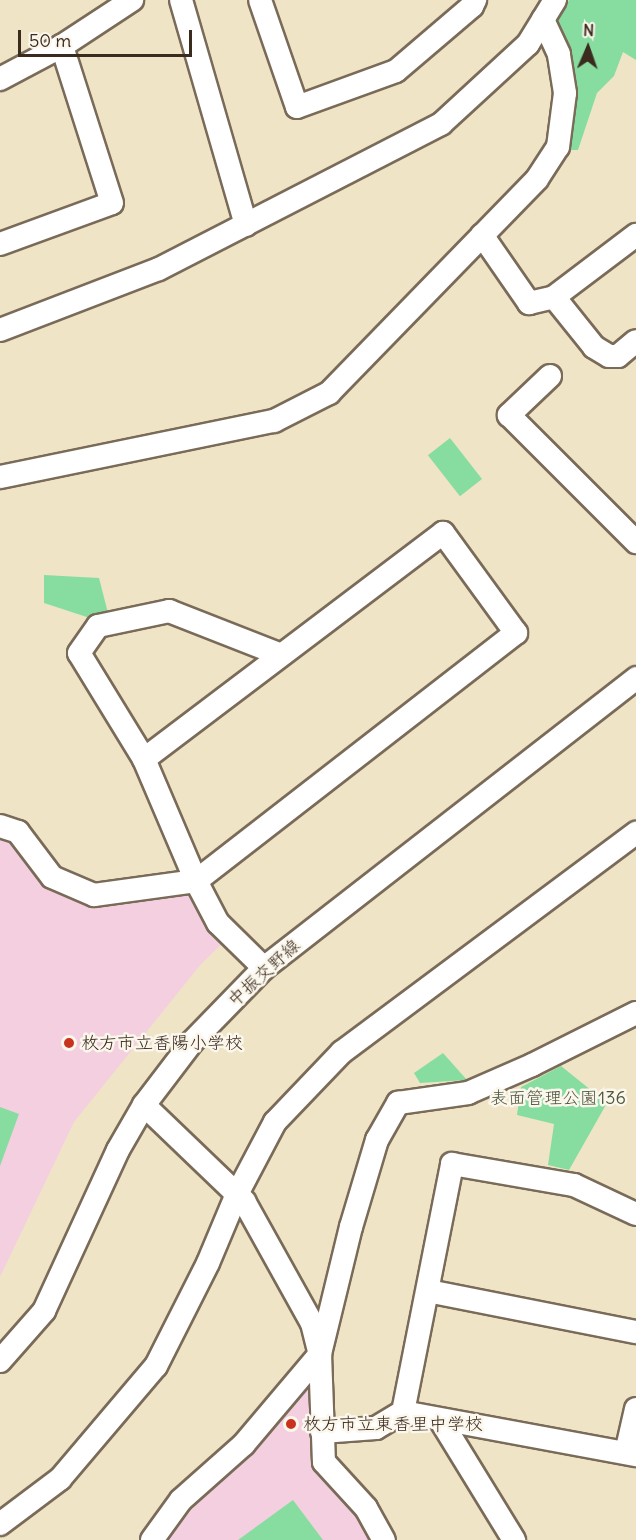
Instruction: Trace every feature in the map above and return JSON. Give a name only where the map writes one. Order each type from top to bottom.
[{"type":"street","points":[[0,79],[62,46],[132,0]]},
{"type":"street","points":[[181,0],[246,225]]},
{"type":"street","points":[[260,0],[297,107],[396,72],[472,6],[475,0]]},
{"type":"street","points":[[0,330],[159,269],[441,124],[528,44],[555,0]]},
{"type":"street","points":[[0,477],[274,421],[329,393],[537,179],[558,147],[565,93],[559,54],[543,19]]},
{"type":"street","points":[[0,244],[112,204],[62,46]]},
{"type":"street","points":[[482,236],[529,303],[554,297],[636,235]]},
{"type":"street","points":[[554,297],[594,347],[609,356],[618,356],[636,341]]},
{"type":"street","points":[[550,376],[509,415],[636,542]]},
{"type":"street","points":[[0,826],[18,832],[52,877],[94,895],[196,881],[516,633],[443,533],[144,759]]},
{"type":"street","points":[[264,968],[218,923],[196,881],[144,759],[79,653],[98,626],[169,611],[281,655]]},
{"type":"street","name":"中振交野線","points":[[0,1361],[44,1311],[118,1150],[144,1105],[192,1042],[264,968],[636,678]]},
{"type":"street","points":[[0,1524],[60,1479],[156,1366],[208,1263],[237,1194],[275,1122],[342,1052],[636,833]]},
{"type":"street","points":[[152,1540],[181,1500],[244,1444],[320,1354],[351,1227],[377,1140],[398,1103],[468,1093],[635,1016]]},
{"type":"street","points":[[144,1105],[244,1201],[312,1323],[320,1354],[324,1462],[366,1508],[384,1540]]},
{"type":"street","points":[[403,1412],[452,1164],[574,1185],[636,1214]]},
{"type":"street","points":[[428,1291],[636,1332]]},
{"type":"street","points":[[322,1432],[376,1428],[403,1412],[441,1421],[631,1454],[636,1409]]},
{"type":"street","points":[[441,1421],[514,1540]]},
{"type":"shaded area","name":"枚方市立香陽小学校","points":[[0,833],[14,837],[49,882],[195,887],[228,938],[201,964],[74,1122],[0,1277]]},
{"type":"shaded area","name":"枚方市立東香里中学校","points":[[309,1384],[313,1463],[358,1516],[370,1540],[164,1540]]},
{"type":"green space","points":[[569,0],[636,0],[636,60],[623,52],[614,76],[597,93],[578,150],[566,150],[555,23]]},
{"type":"green space","points":[[450,438],[482,479],[460,496],[428,455]]},
{"type":"green space","points":[[44,575],[99,578],[109,617],[96,620],[44,603]]},
{"type":"green space","points":[[443,1053],[467,1080],[420,1083],[414,1073]]},
{"type":"green space","name":"表面管理公園136","points":[[561,1066],[607,1103],[569,1170],[548,1165],[554,1124],[517,1115],[521,1087]]},
{"type":"green space","points":[[0,1107],[19,1114],[0,1166]]},
{"type":"green space","points":[[293,1500],[323,1540],[238,1540]]},
{"type":"place","name":"枚方市立香陽小学校","points":[[69,1043]]},
{"type":"place","name":"枚方市立東香里中学校","points":[[291,1424]]}]
